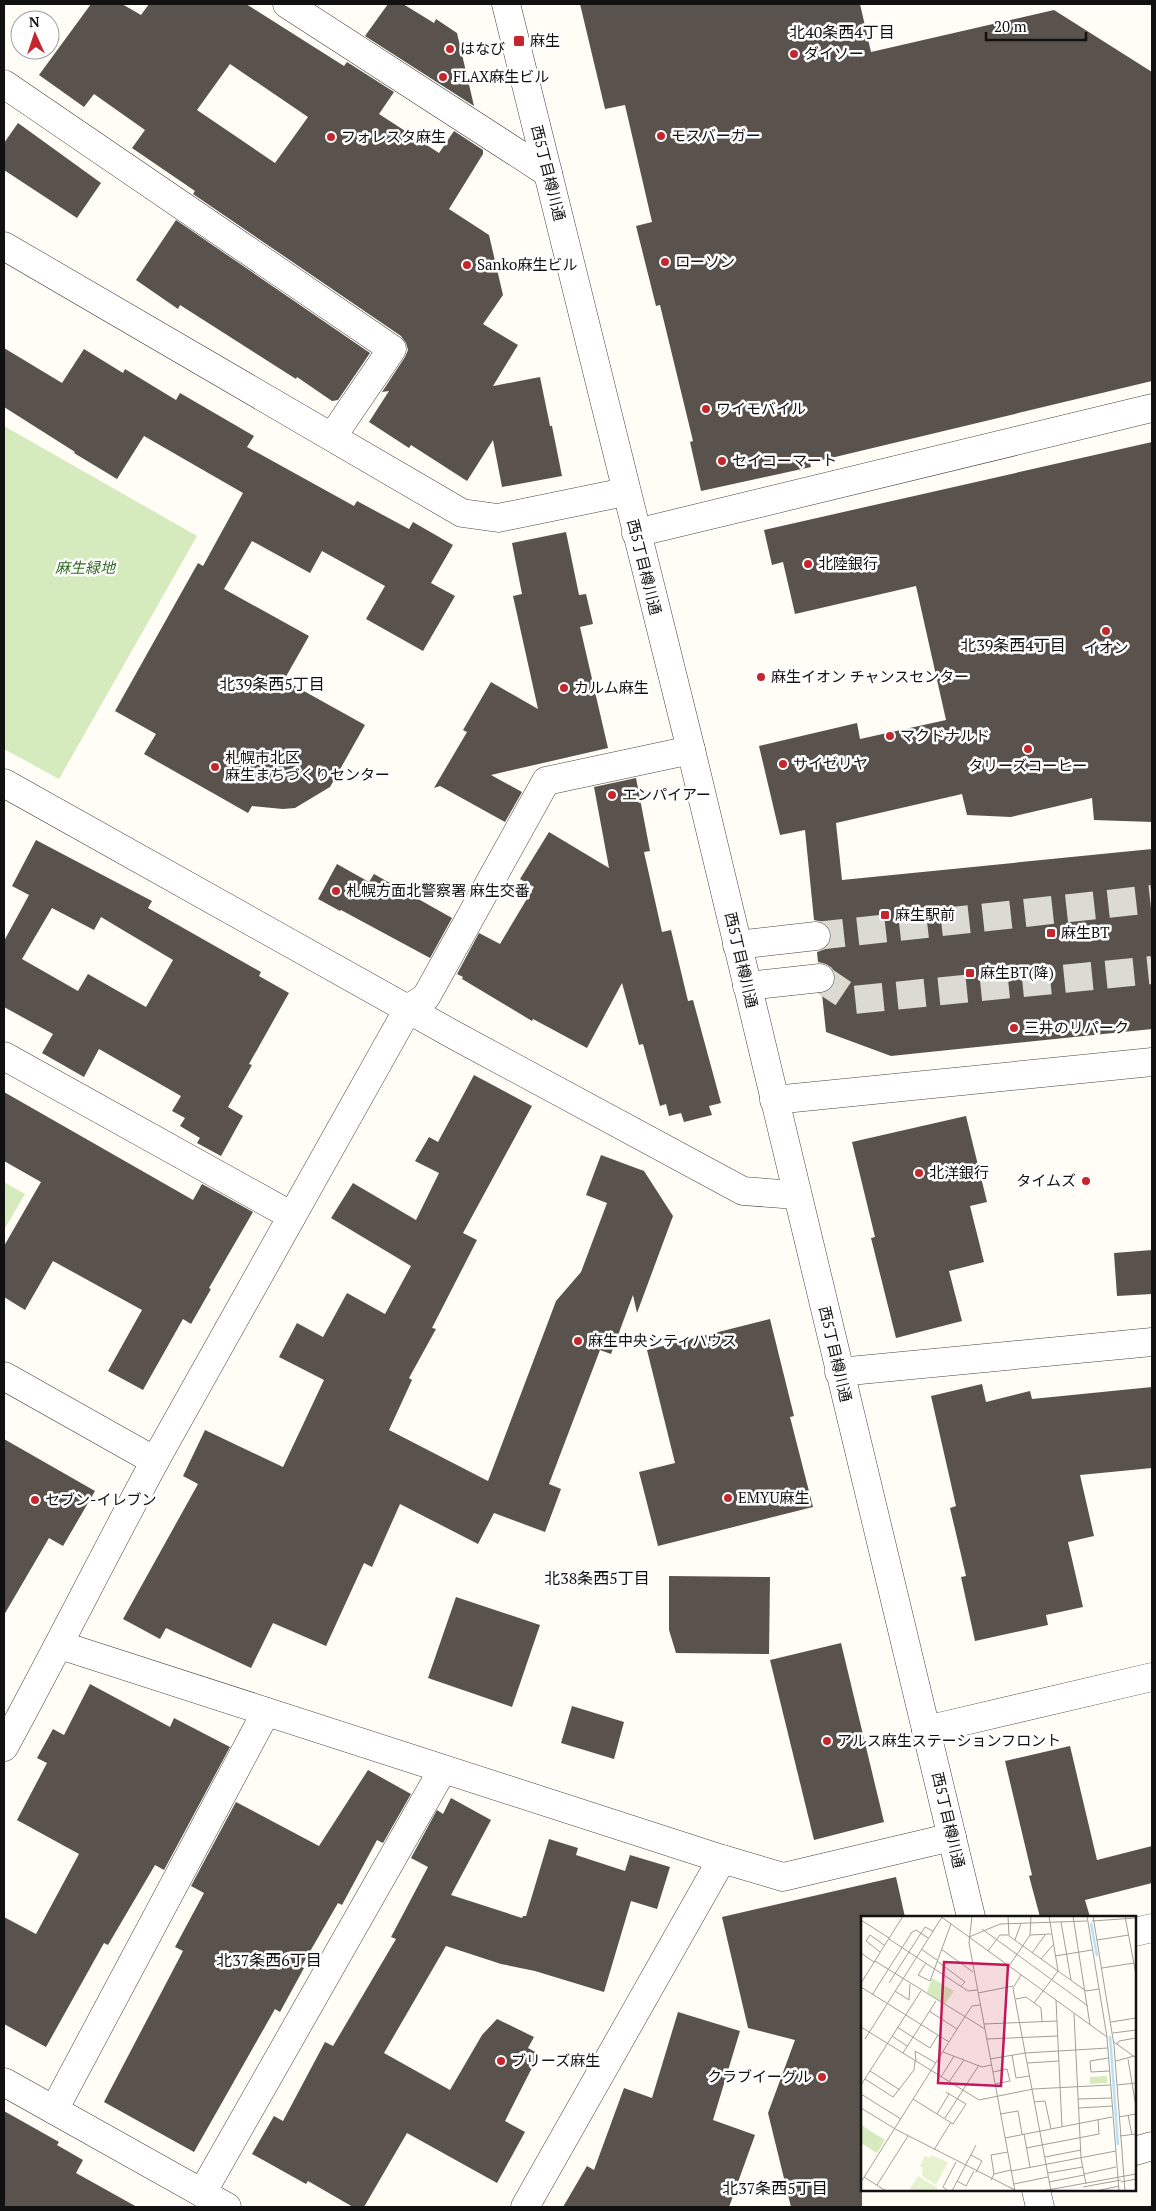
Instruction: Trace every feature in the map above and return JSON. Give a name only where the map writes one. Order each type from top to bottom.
[{"type":"street","points":[[287,4],[548,173]]},
{"type":"street","name":"西5丁目樽川通","points":[[506,4],[625,492],[691,750],[796,1195],[971,1916]]},
{"type":"street","points":[[4,84],[392,349],[332,437]]},
{"type":"street","points":[[4,246],[462,513],[498,518],[625,492]]},
{"type":"street","points":[[636,533],[1152,408]]},
{"type":"street","points":[[4,1747],[60,1645],[155,1461],[292,1216],[408,1010],[426,997],[546,781],[691,750]]},
{"type":"street","points":[[4,783],[408,1010],[743,1190],[796,1195]]},
{"type":"street","points":[[737,945],[816,936]]},
{"type":"street","points":[[747,986],[820,978]]},
{"type":"street","points":[[4,1056],[292,1216]]},
{"type":"street","points":[[774,1100],[1152,1062]]},
{"type":"street","points":[[839,1372],[1152,1342]]},
{"type":"street","points":[[4,1376],[155,1461]]},
{"type":"street","points":[[60,1645],[783,1877],[952,1837]]},
{"type":"street","points":[[926,1730],[1152,1677]]},
{"type":"street","points":[[54,2110],[266,1712]]},
{"type":"street","points":[[202,2193],[443,1769]]},
{"type":"street","points":[[525,2207],[722,1859]]},
{"type":"street","points":[[1136,1932],[1152,1928]]},
{"type":"street","points":[[4,2082],[227,2207]]},
{"type":"street","points":[[1136,2151],[1152,2146]]},
{"type":"street","points":[[1036,2191],[1040,2207]]},
{"type":"green space","name":"麻生緑地","points":[[4,426],[197,536],[59,779],[4,749]]},
{"type":"green space","points":[[4,1182],[25,1194],[4,1230]]},
{"type":"building","points":[[91,4],[122,4],[141,15],[149,4],[246,4],[344,66],[347,62],[394,92],[379,114],[439,153],[454,131],[483,150],[483,154],[449,209],[489,235],[503,295],[483,324],[518,345],[493,386],[540,377],[562,476],[502,487],[493,440],[467,481],[411,445],[409,448],[369,422],[389,391],[382,392],[408,350],[401,336],[193,194],[195,191],[132,148],[145,130],[94,94],[84,107],[39,75],[50,60],[60,60],[60,46]],"holes":[[[230,64],[308,117],[275,163],[197,110]]]},
{"type":"building","name":"FLAX麻生ビル","points":[[388,4],[403,4],[434,23],[436,19],[457,33],[474,106],[365,36]]},
{"type":"building","points":[[580,4],[860,4],[871,52],[1054,10],[1152,72],[1152,381],[810,463],[811,467],[701,491],[690,442],[693,441],[660,305],[656,306],[636,226],[652,222],[625,105],[605,109]]},
{"type":"building","points":[[18,123],[101,183],[77,218],[4,170],[4,143]]},
{"type":"building","points":[[176,220],[370,353],[338,400],[332,401],[297,377],[296,379],[180,305],[178,309],[136,280]]},
{"type":"building","points":[[4,348],[62,383],[84,349],[123,373],[125,369],[176,400],[180,393],[254,436],[247,447],[354,506],[357,501],[409,529],[413,522],[453,545],[431,583],[455,596],[423,651],[366,619],[385,586],[322,551],[310,573],[252,541],[224,589],[309,636],[284,680],[365,725],[330,787],[295,808],[283,809],[252,806],[248,813],[144,754],[156,734],[115,711],[198,563],[203,566],[243,493],[144,436],[117,479],[74,453],[4,407]]},
{"type":"building","points":[[1152,442],[1152,822],[1094,820],[1092,798],[1011,817],[967,815],[962,794],[836,823],[842,880],[1152,849],[1152,1029],[891,1056],[826,1032],[822,994],[830,990],[834,985],[836,977],[832,968],[818,962],[817,952],[825,949],[830,943],[831,934],[828,926],[823,922],[814,920],[805,830],[780,835],[759,746],[857,723],[860,739],[946,720],[916,586],[795,614],[783,562],[772,565],[764,530]]},
{"type":"building","points":[[566,532],[579,595],[586,594],[593,624],[580,627],[608,748],[491,775],[522,792],[505,822],[440,786],[434,788],[467,732],[463,730],[491,682],[538,709],[513,596],[522,594],[512,543]]},
{"type":"building","points":[[636,778],[650,851],[644,852],[662,932],[671,930],[688,1001],[693,1000],[721,1103],[709,1106],[712,1115],[684,1122],[681,1113],[669,1116],[666,1104],[660,1106],[643,1044],[639,1045],[622,983],[587,1048],[533,1019],[532,1021],[462,979],[463,977],[457,974],[479,933],[500,944],[534,887],[520,879],[549,832],[609,868],[594,787]]},
{"type":"building","points":[[36,840],[152,901],[148,908],[261,972],[259,976],[289,993],[249,1064],[252,1065],[228,1107],[243,1116],[221,1156],[197,1143],[200,1138],[180,1126],[185,1118],[172,1111],[181,1096],[99,1049],[84,1077],[42,1053],[53,1034],[4,1007],[4,941],[29,895],[12,886]],"holes":[[[52,908],[94,930],[101,917],[173,960],[146,1007],[88,974],[78,991],[22,959]]]},
{"type":"building","points":[[337,864],[369,882],[374,874],[452,918],[430,958],[318,899]]},
{"type":"building","points":[[474,1075],[532,1106],[463,1233],[477,1240],[432,1328],[436,1329],[409,1378],[412,1380],[389,1430],[488,1481],[556,1301],[581,1272],[607,1203],[586,1195],[601,1155],[644,1171],[673,1216],[637,1313],[633,1295],[611,1354],[600,1350],[549,1484],[561,1489],[545,1532],[494,1513],[478,1544],[400,1504],[372,1567],[364,1563],[326,1646],[273,1623],[251,1668],[166,1628],[160,1639],[123,1619],[198,1484],[183,1476],[205,1430],[283,1467],[324,1380],[279,1357],[297,1323],[323,1337],[347,1293],[385,1314],[411,1266],[331,1218],[353,1183],[416,1220],[439,1173],[415,1161],[429,1137],[438,1142]]},
{"type":"building","points":[[4,1092],[193,1200],[202,1184],[253,1212],[209,1288],[211,1289],[191,1324],[183,1319],[143,1390],[108,1371],[142,1310],[53,1261],[25,1310],[4,1297],[4,1246],[41,1182],[4,1161]]},
{"type":"building","points":[[966,1116],[987,1202],[970,1206],[984,1262],[949,1271],[962,1321],[896,1338],[871,1238],[875,1237],[852,1142]]},
{"type":"building","points":[[1152,1250],[1152,1294],[1117,1296],[1114,1253]]},
{"type":"building","points":[[770,1319],[794,1416],[790,1417],[813,1507],[658,1546],[639,1472],[675,1463],[647,1350]]},
{"type":"building","points":[[982,1384],[986,1402],[1030,1391],[1032,1399],[1152,1387],[1152,1468],[1080,1475],[1094,1536],[1068,1542],[1083,1607],[1046,1615],[1048,1625],[975,1641],[961,1577],[966,1576],[950,1508],[956,1506],[931,1396]]},
{"type":"building","points":[[4,1439],[95,1491],[63,1546],[49,1538],[4,1615]]},
{"type":"building","points":[[669,1576],[770,1577],[769,1654],[676,1653],[669,1630]]},
{"type":"building","points":[[456,1597],[540,1625],[512,1707],[428,1678]]},
{"type":"building","name":"アルス麻生ステーションフロント","points":[[841,1643],[884,1822],[814,1840],[770,1660]]},
{"type":"building","points":[[90,1684],[170,1727],[174,1718],[230,1747],[164,1870],[155,1865],[108,1945],[104,1943],[46,2047],[4,2024],[4,1917],[36,1934],[79,1854],[17,1820],[47,1763],[37,1758],[53,1729],[64,1735]]},
{"type":"building","points":[[572,1706],[624,1722],[614,1759],[561,1743]]},
{"type":"building","points":[[1070,1746],[1097,1860],[1152,1846],[1152,1883],[1085,1900],[1090,1916],[1040,1916],[1029,1876],[1032,1875],[1005,1761]]},
{"type":"building","points":[[368,1770],[411,1794],[383,1843],[377,1840],[342,1905],[338,1903],[301,1967],[304,1968],[280,2012],[275,2009],[194,2152],[104,2102],[183,1951],[175,1947],[204,1893],[191,1886],[236,1802],[319,1846]]},
{"type":"building","points":[[451,1798],[491,1820],[451,1895],[522,1918],[526,1916],[549,1839],[578,1848],[576,1855],[625,1871],[630,1855],[670,1867],[657,1909],[631,1901],[604,1992],[535,1971],[501,1964],[446,1946],[384,2053],[450,2090],[482,2035],[497,2019],[534,2037],[528,2048],[539,2054],[505,2121],[525,2132],[497,2183],[407,2133],[364,2207],[353,2207],[308,2181],[306,2184],[252,2154],[274,2116],[283,2121],[325,2042],[333,2046],[396,1939],[391,1937],[428,1867],[411,1858],[437,1810],[443,1814]]},
{"type":"building","name":"クラブイーグル","points":[[896,1877],[905,1916],[861,1916],[862,2207],[791,2207],[768,2113],[795,2040],[748,2028],[722,1917]]},
{"type":"building","points":[[678,2012],[740,2031],[713,2120],[755,2135],[729,2207],[563,2207],[587,2166],[594,2170],[624,2088],[652,2098]]},
{"type":"building","points":[[4,2111],[59,2142],[57,2145],[83,2160],[76,2173],[137,2207],[4,2207]]},
{"type":"tunnel","points":[[816,936],[1152,899]]},
{"type":"tunnel","points":[[820,978],[853,1000],[1152,970]]},
{"type":"place","name":"麻生","points":[[519,41]]},
{"type":"place","name":"はなび","points":[[450,49]]},
{"type":"place","name":"ダイソー","points":[[794,54]]},
{"type":"place","name":"FLAX麻生ビル","points":[[443,77]]},
{"type":"place","name":"モスバーガー","points":[[661,136]]},
{"type":"place","name":"フォレスタ麻生","points":[[331,137]]},
{"type":"place","name":"ローソン","points":[[665,262]]},
{"type":"place","name":"Sanko麻生ビル","points":[[467,265]]},
{"type":"place","name":"ワイモバイル","points":[[706,409]]},
{"type":"place","name":"セイコーマート","points":[[722,461]]},
{"type":"place","name":"北陸銀行","points":[[808,564]]},
{"type":"place","name":"イオン","points":[[1106,631]]},
{"type":"place","name":"麻生イオン チャンスセンター","points":[[761,677]]},
{"type":"place","name":"カルム麻生","points":[[564,688]]},
{"type":"place","name":"マクドナルド","points":[[890,736]]},
{"type":"place","name":"タリーズコーヒー","points":[[1028,749]]},
{"type":"place","name":"サイゼリヤ","points":[[783,764]]},
{"type":"place","name":"札幌市北区 麻生まちづくりセンター","points":[[215,767]]},
{"type":"place","name":"エンパイアー","points":[[612,795]]},
{"type":"place","name":"札幌方面北警察署 麻生交番","points":[[336,891]]},
{"type":"place","name":"麻生駅前","points":[[885,915]]},
{"type":"place","name":"麻生BT","points":[[1051,933]]},
{"type":"place","name":"麻生BT(降)","points":[[970,973]]},
{"type":"place","name":"三井のリパーク","points":[[1014,1028]]},
{"type":"place","name":"北洋銀行","points":[[919,1173]]},
{"type":"place","name":"タイムズ","points":[[1086,1181]]},
{"type":"place","name":"麻生中央シティハウス","points":[[578,1341]]},
{"type":"place","name":"EMYU麻生","points":[[728,1498]]},
{"type":"place","name":"セブン-イレブン","points":[[35,1500]]},
{"type":"place","name":"アルス麻生ステーションフロント","points":[[827,1741]]},
{"type":"place","name":"ブリーズ麻生","points":[[501,2061]]},
{"type":"place","name":"クラブイーグル","points":[[822,2077]]},
{"type":"district","name":"北40条西4丁目","points":[[842,32]]},
{"type":"district","name":"北39条西4丁目","points":[[1013,645]]},
{"type":"district","name":"北39条西5丁目","points":[[272,684]]},
{"type":"district","name":"北38条西5丁目","points":[[597,1578]]},
{"type":"district","name":"北37条西6丁目","points":[[269,1960]]},
{"type":"district","name":"北37条西5丁目","points":[[775,2188]]}]
